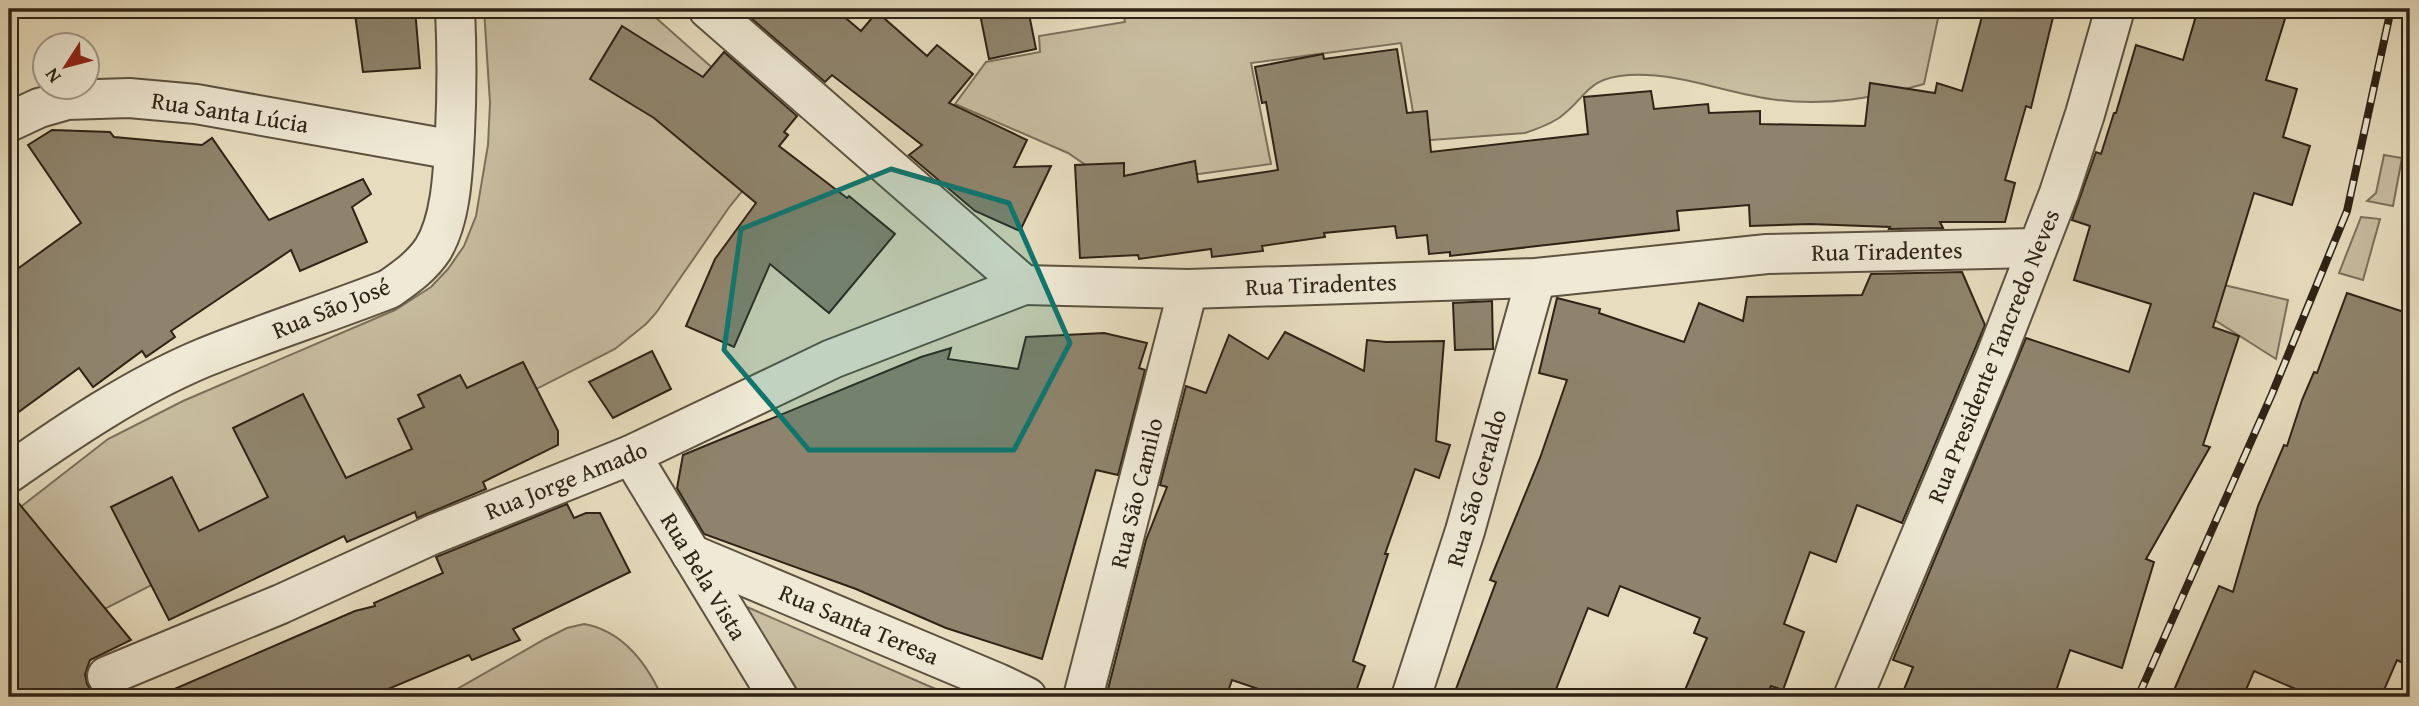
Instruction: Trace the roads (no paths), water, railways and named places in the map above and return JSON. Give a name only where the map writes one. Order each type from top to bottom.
[{"type":"street","name":"Rua São José","points":[[9,473],[51,443],[133,393],[201,359],[390,289],[415,271],[434,247],[445,216],[454,172],[458,65],[455,9]]},
{"type":"street","points":[[708,9],[1024,285]]},
{"type":"street","name":"Rua Presidente Tancredo Neves","points":[[1853,697],[2037,248],[2072,154],[2115,9]]},
{"type":"street","name":"Rua Santa Lúcia","points":[[9,122],[39,108],[67,100],[129,98],[196,104],[454,150]]},
{"type":"street","name":"Rua Tiradentes","points":[[1024,285],[1188,289],[1536,278],[1767,254],[2037,248]]},
{"type":"street","name":"Rua São Geraldo","points":[[1411,697],[1465,531],[1536,278]]},
{"type":"street","name":"Rua Jorge Amado","points":[[107,676],[281,604],[434,534],[631,455],[832,359],[1024,285]]},
{"type":"street","name":"Rua São Camilo","points":[[1083,697],[1188,289]]},
{"type":"street","name":"Rua Bela Vista","points":[[631,455],[778,697]]},
{"type":"street","name":"Rua Santa Teresa","points":[[691,554],[1027,697]]},
{"type":"railway","points":[[2138,697],[2272,394],[2347,211],[2391,9]]}]
